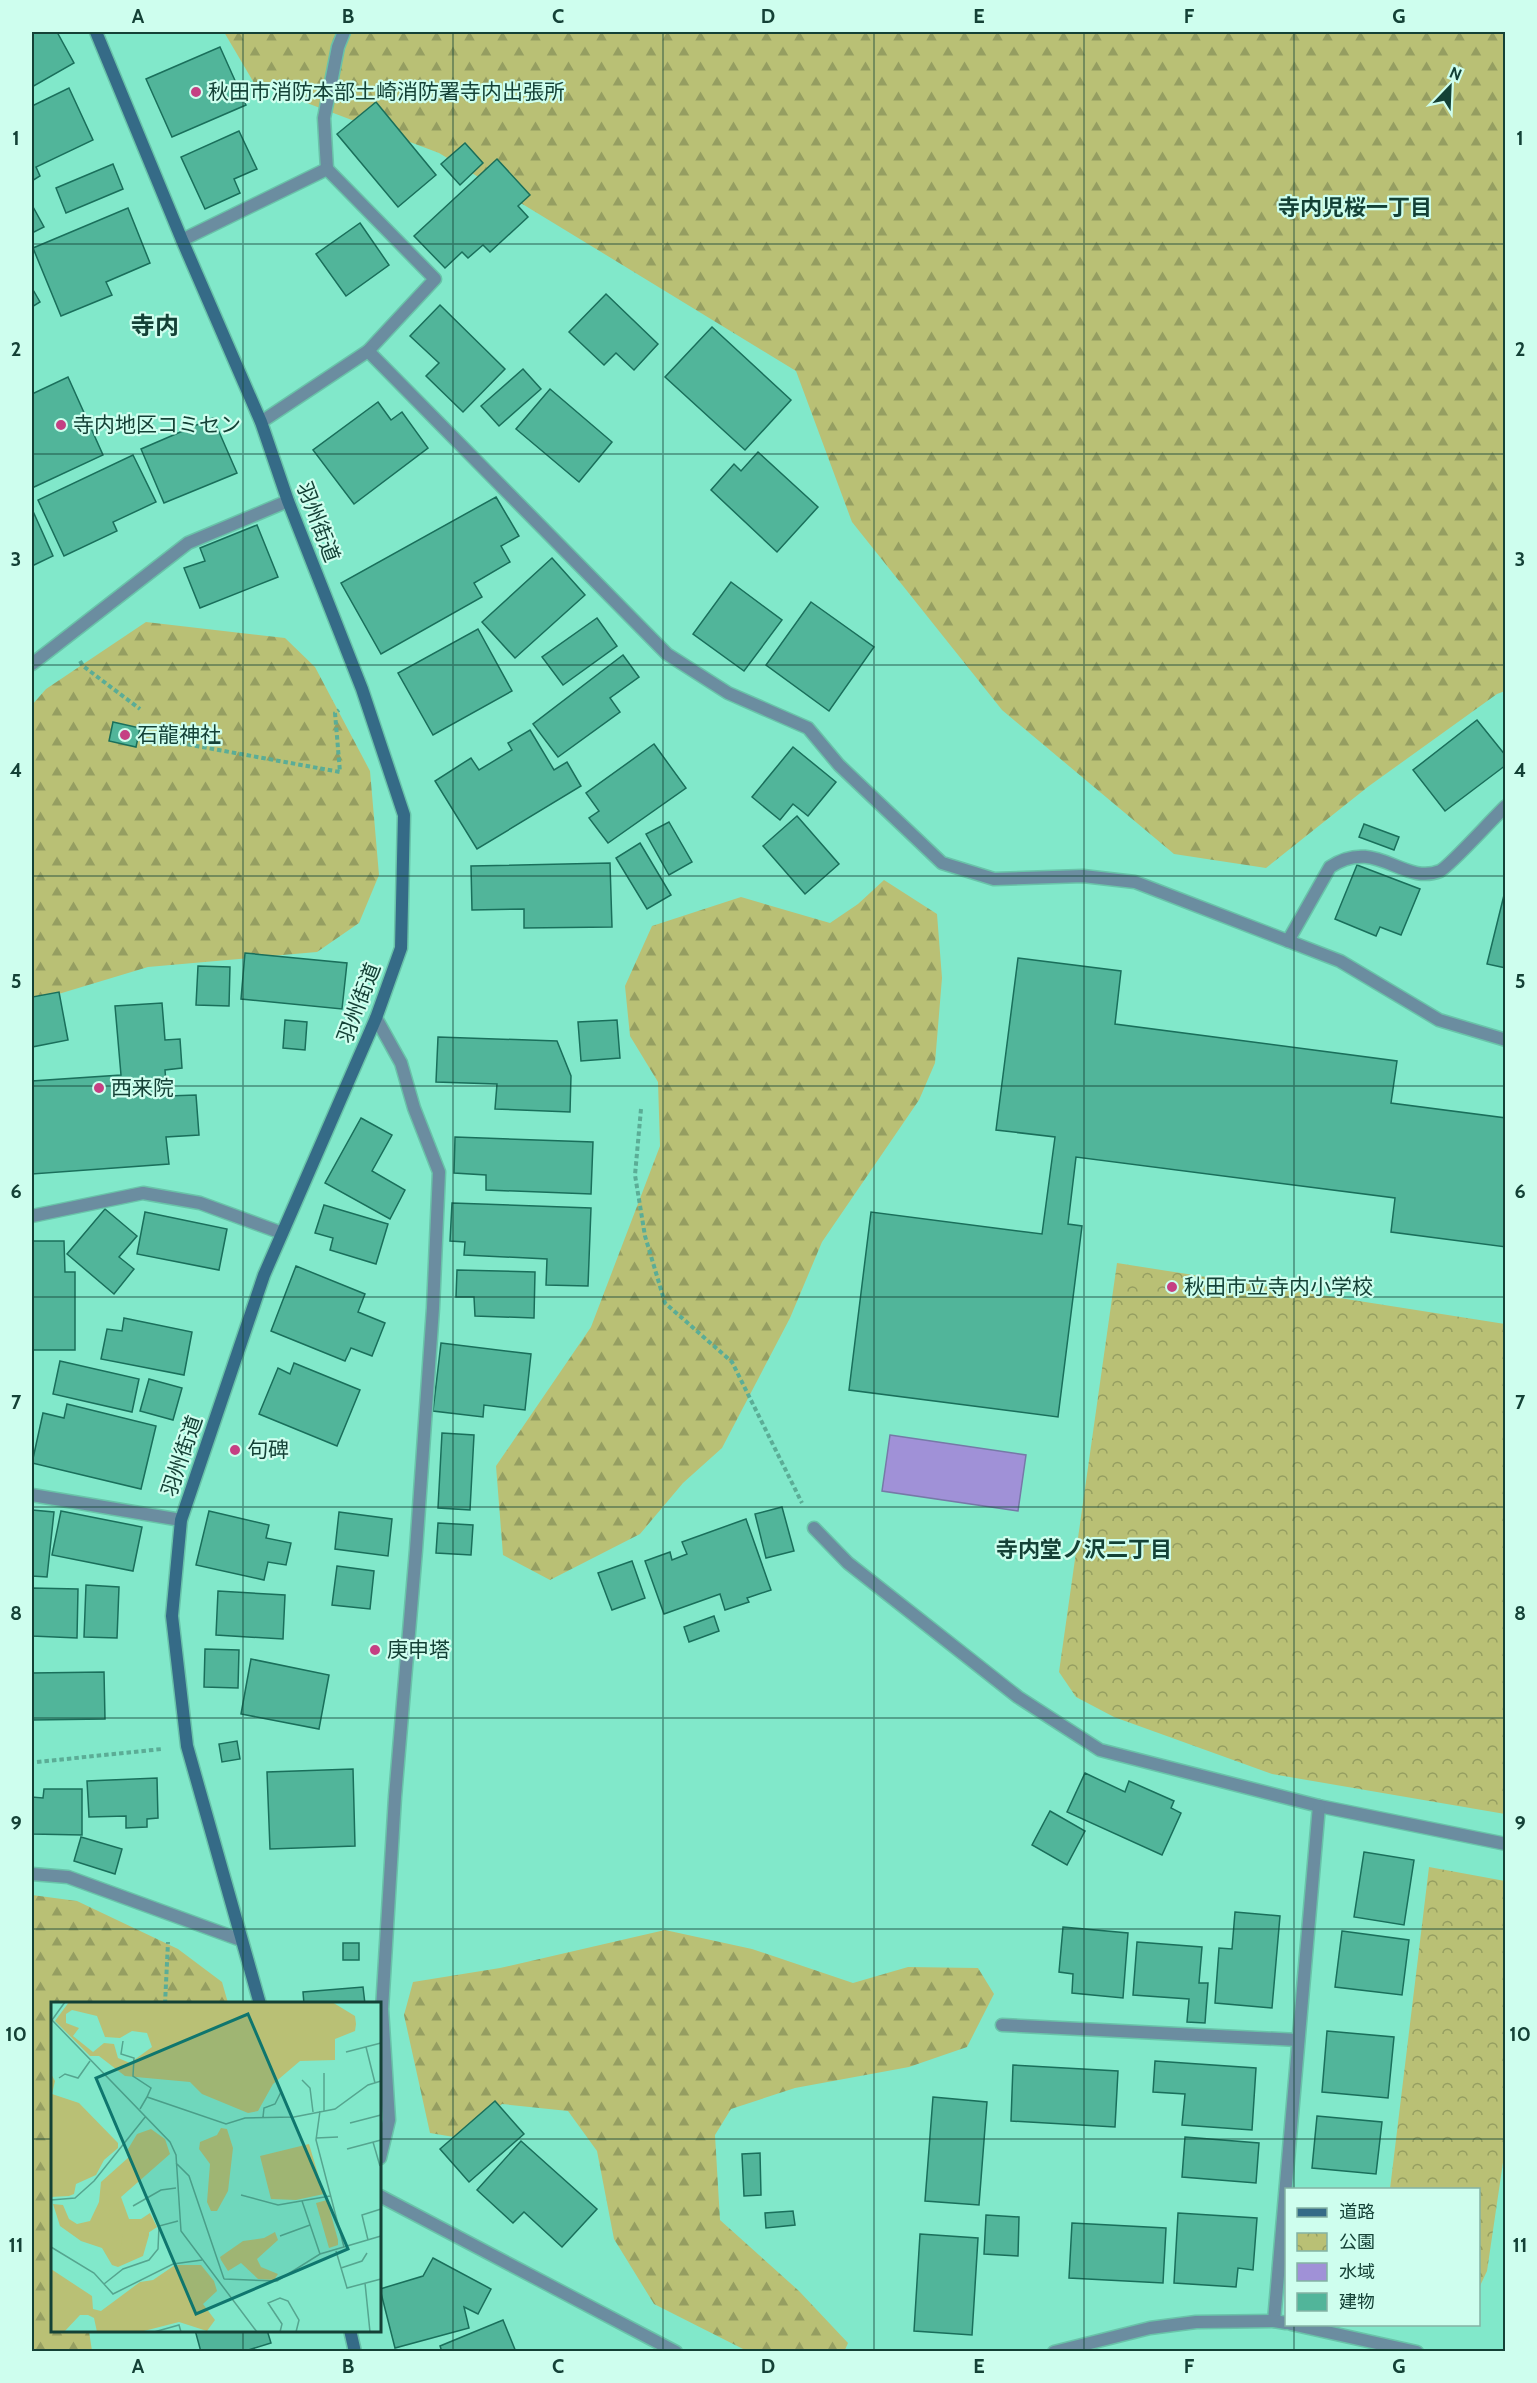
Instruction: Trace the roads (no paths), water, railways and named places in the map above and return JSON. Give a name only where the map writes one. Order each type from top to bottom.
[{"type":"street","name":"羽州街道","points":[[96,32],[182,240],[261,422],[288,501],[362,689],[404,815],[401,948],[376,1018],[264,1275],[182,1520],[172,1616],[187,1746],[259,2002]]},
{"type":"street","points":[[261,422],[368,351],[435,279],[327,169],[324,118],[338,47],[344,32]]},
{"type":"street","points":[[182,240],[327,169]]},
{"type":"street","points":[[368,351],[667,654],[728,693],[808,728],[839,765],[942,862],[994,879],[1083,876],[1135,882],[1340,961],[1439,1020],[1506,1041]]},
{"type":"street","points":[[32,664],[78,626],[188,543],[288,501]]},
{"type":"street","points":[[1288,941],[1318,887],[1334,864],[1351,857],[1368,855],[1422,873],[1428,874],[1442,870],[1506,806]]},
{"type":"street","points":[[376,1018],[401,1063],[414,1108],[439,1172],[432,1331],[395,1797],[382,2009],[389,2120],[381,2154]]},
{"type":"street","points":[[32,1216],[143,1193],[200,1203],[282,1233]]},
{"type":"street","points":[[32,1495],[182,1520]]},
{"type":"street","points":[[814,1528],[848,1563],[1018,1697],[1100,1750],[1319,1806],[1506,1845]]},
{"type":"street","points":[[1289,2188],[1298,2040],[1319,1806]]},
{"type":"street","points":[[32,1874],[68,1877],[241,1940]]},
{"type":"street","points":[[1002,2025],[1298,2040]]},
{"type":"street","points":[[381,2197],[676,2352]]},
{"type":"street","points":[[1054,2352],[1150,2328],[1196,2322],[1280,2322],[1285,2244]]},
{"type":"street","points":[[1296,2326],[1417,2352]]},
{"type":"street","points":[[350,2332],[355,2352]]},
{"type":"water","points":[[890,1435],[1026,1455],[1018,1511],[882,1491]]},
{"type":"place","name":"秋田市消防本部土崎消防署寺内出張所","points":[[196,92]]},
{"type":"place","name":"寺内地区コミセン","points":[[61,425]]},
{"type":"place","name":"石龍神社","points":[[125,735]]},
{"type":"place","name":"西来院","points":[[99,1088]]},
{"type":"place","name":"秋田市立寺内小学校","points":[[1172,1287]]},
{"type":"place","name":"句碑","points":[[235,1450]]},
{"type":"place","name":"庚申塔","points":[[375,1650]]},
{"type":"district","name":"寺内児桜一丁目","points":[[1355,207]]},
{"type":"district","name":"寺内","points":[[155,326]]},
{"type":"district","name":"寺内堂ノ沢二丁目","points":[[1084,1549]]}]
